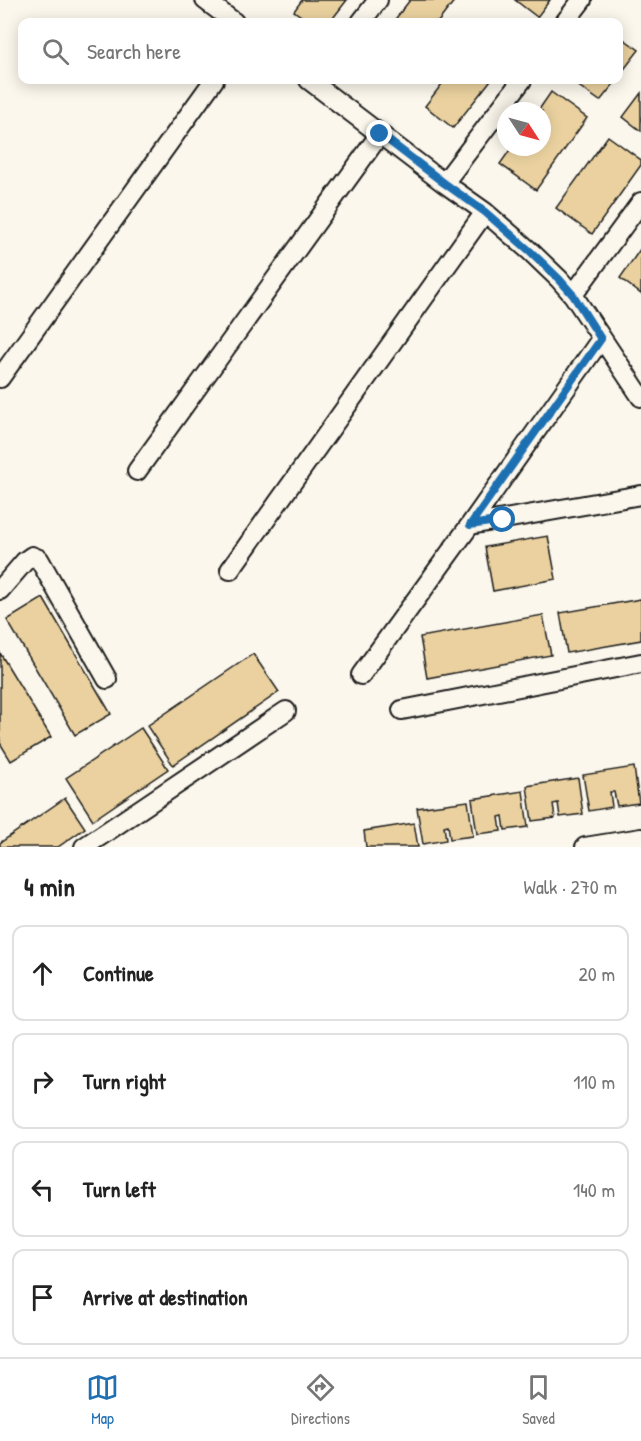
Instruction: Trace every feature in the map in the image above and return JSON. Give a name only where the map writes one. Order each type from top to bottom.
[{"type":"street","points":[[205,0],[229,18]]},
{"type":"street","points":[[364,18],[378,0]]},
{"type":"street","points":[[568,18],[582,0]]},
{"type":"street","points":[[0,378],[211,84]]},
{"type":"street","points":[[318,84],[444,183],[485,212],[559,279],[573,295],[641,397]]},
{"type":"street","points":[[444,183],[519,84]]},
{"type":"street","points":[[137,471],[380,134]]},
{"type":"street","points":[[573,295],[641,202]]},
{"type":"street","points":[[230,570],[485,212]]},
{"type":"street","points":[[361,675],[601,339]]},
{"type":"street","points":[[470,525],[641,495]]},
{"type":"street","points":[[0,590],[25,561],[32,556],[39,558],[107,679]]},
{"type":"street","points":[[402,710],[641,663]]},
{"type":"street","points":[[84,847],[286,711]]},
{"type":"street","points":[[585,847],[641,838]]},
{"type":"building","points":[[302,0],[347,0],[333,18],[304,18],[294,11]]},
{"type":"building","points":[[410,0],[455,0],[441,18],[396,18]]},
{"type":"building","points":[[515,0],[550,0],[537,17]]},
{"type":"building","points":[[623,39],[639,50],[623,71]]},
{"type":"building","points":[[442,84],[488,84],[453,128],[425,106]]},
{"type":"building","points":[[576,84],[614,84],[600,101]]},
{"type":"building","points":[[551,92],[587,118],[536,190],[500,164],[506,156],[551,156],[551,102],[544,102]]},
{"type":"building","points":[[641,93],[641,131],[623,117]]},
{"type":"building","points":[[608,136],[641,160],[641,165],[592,234],[556,208]]},
{"type":"building","points":[[641,248],[641,294],[620,278]]},
{"type":"building","points":[[548,536],[556,579],[493,591],[485,547]]},
{"type":"building","points":[[43,598],[111,714],[75,735],[7,620]]},
{"type":"building","points":[[641,599],[641,640],[567,653],[560,613]]},
{"type":"building","points":[[543,615],[551,655],[427,678],[420,637]]},
{"type":"building","points":[[0,653],[51,737],[11,761],[0,743]]},
{"type":"building","points":[[253,654],[279,692],[173,765],[147,726]]},
{"type":"building","points":[[141,728],[168,769],[93,820],[66,778]]},
{"type":"building","points":[[634,767],[639,803],[617,806],[614,792],[610,792],[612,807],[589,811],[583,775]]},
{"type":"building","points":[[578,778],[583,814],[560,817],[558,803],[553,804],[555,818],[532,821],[527,786]]},
{"type":"building","points":[[523,791],[528,827],[505,830],[503,816],[499,817],[501,831],[477,834],[472,799]]},
{"type":"building","points":[[65,798],[85,828],[58,847],[0,847],[0,843]]},
{"type":"building","points":[[468,801],[473,836],[450,839],[448,825],[444,826],[446,840],[423,844],[417,808]]},
{"type":"building","points":[[414,823],[418,847],[366,847],[364,831]]},
{"type":"route","points":[[380,134],[485,212],[531,252],[573,295],[601,339],[470,525],[503,520]]}]
